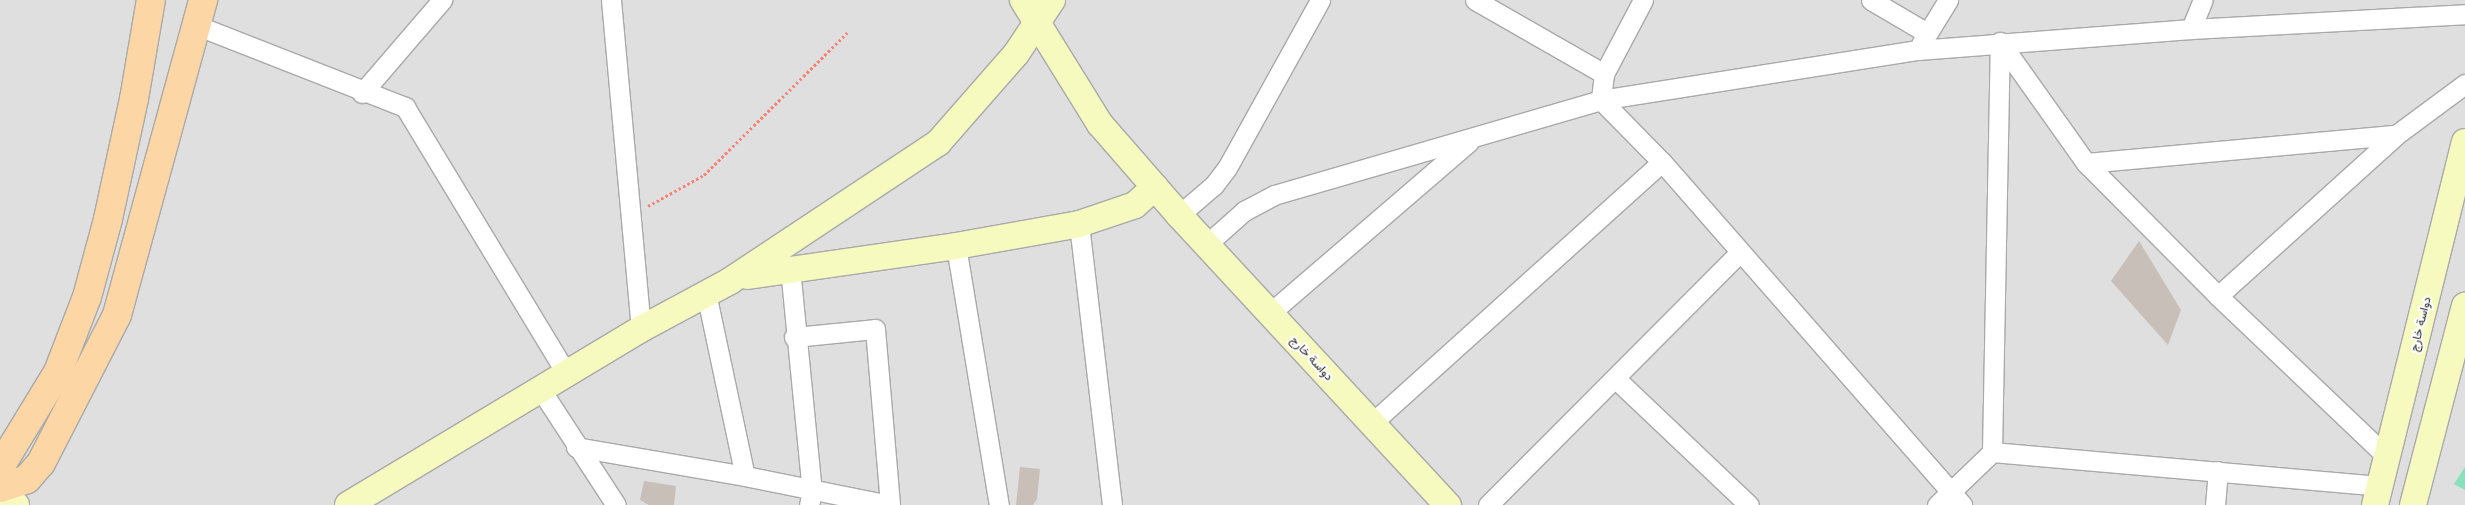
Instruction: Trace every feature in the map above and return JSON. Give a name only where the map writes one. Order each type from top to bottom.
[{"type":"main road","points":[[0,467],[58,372],[87,297],[128,127],[151,0]]},
{"type":"main road","points":[[0,488],[27,479],[41,463],[117,315],[200,12]]},
{"type":"street","points":[[362,93],[442,0]]},
{"type":"street","points":[[611,0],[641,329]]},
{"type":"street","name":"دواسة خارج","points":[[1023,0],[1100,124],[1178,213],[1448,505]]},
{"type":"street","points":[[348,505],[641,329],[730,281],[938,143],[1016,54],[1052,0]]},
{"type":"street","points":[[1178,213],[1214,185],[1227,168],[1320,0]]},
{"type":"street","points":[[1475,0],[1604,74]]},
{"type":"street","points":[[1601,100],[1604,74],[1643,0]]},
{"type":"street","points":[[1871,0],[1927,32]]},
{"type":"street","points":[[1918,50],[1927,32],[1948,0]]},
{"type":"street","points":[[2191,28],[2203,0]]},
{"type":"street","points":[[200,12],[362,93],[405,107],[567,374]]},
{"type":"street","points":[[1207,244],[1244,211],[1274,195],[1601,100],[1918,50],[2191,28],[2465,14]]},
{"type":"street","points":[[1601,100],[1662,162],[1950,501],[1992,452],[2000,42]]},
{"type":"street","points":[[2000,42],[2086,163],[2218,296],[2387,457]]},
{"type":"street","points":[[2218,296],[2396,135],[2465,84]]},
{"type":"street","points":[[2086,163],[2396,135]]},
{"type":"street","points":[[1270,313],[1473,138]]},
{"type":"street","name":"دواسة خارج","points":[[2377,495],[2465,142]]},
{"type":"street","points":[[1372,423],[1662,162]]},
{"type":"street","points":[[730,281],[790,268],[956,246],[1079,224],[1135,205],[1155,187]]},
{"type":"street","points":[[1079,224],[1112,505]]},
{"type":"street","points":[[956,246],[999,505]]},
{"type":"street","points":[[1488,505],[1616,379],[1740,252]]},
{"type":"street","points":[[790,268],[794,337],[811,498]]},
{"type":"street","points":[[706,293],[745,476]]},
{"type":"street","points":[[2416,503],[2465,306]]},
{"type":"street","points":[[576,447],[745,476],[811,498],[890,505],[875,329],[794,337]]},
{"type":"street","points":[[1616,379],[1750,505]]},
{"type":"street","points":[[541,390],[576,447],[616,505]]},
{"type":"street","points":[[1992,452],[2218,472],[2377,495]]},
{"type":"street","points":[[2215,505],[2218,472]]},
{"type":"street","points":[[0,495],[16,505]]},
{"type":"path","points":[[631,214],[672,195],[704,175],[847,33]]},
{"type":"shaded area","points":[[0,0],[2465,0],[2465,505],[0,505]]},
{"type":"green space","points":[[2465,467],[2465,490],[2454,484]]},
{"type":"building","points":[[2139,241],[2181,310],[2168,345],[2111,281]]},
{"type":"building","points":[[1020,467],[1040,469],[1037,499],[1033,505],[1016,505]]},
{"type":"building","points":[[644,481],[676,486],[674,505],[649,505],[640,500]]}]
